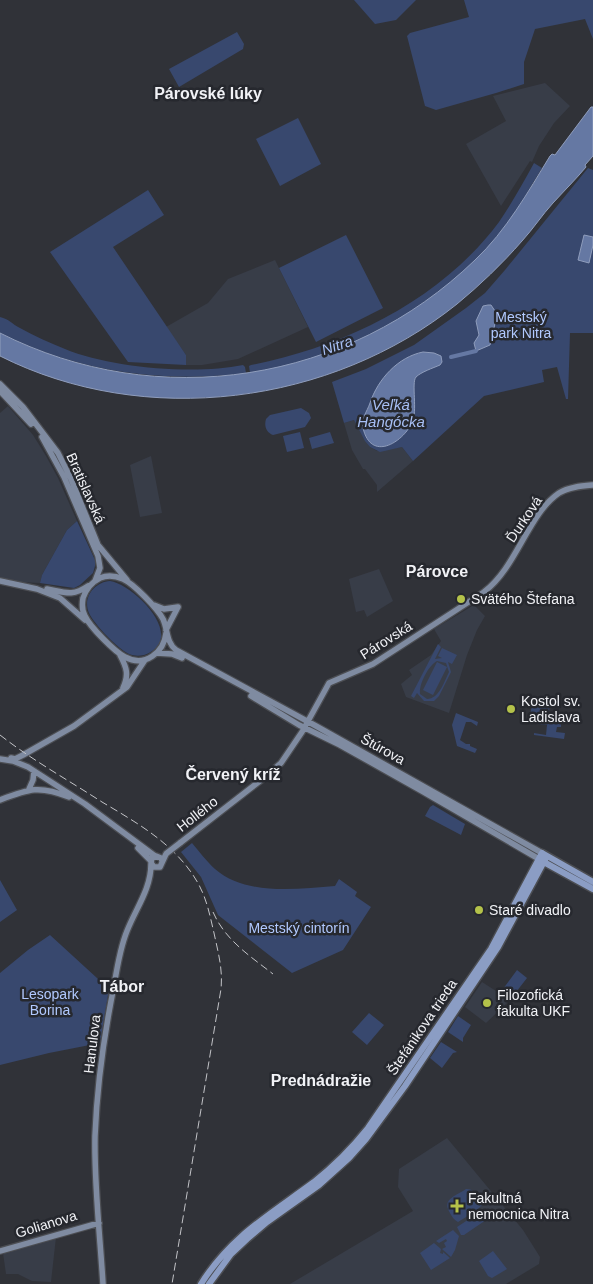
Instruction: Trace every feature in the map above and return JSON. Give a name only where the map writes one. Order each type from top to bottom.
[{"type":"main road","name":"Bratislavská","points":[[0,384],[16,399],[66,467],[98,545],[128,582]]},
{"type":"main road","name":"Bratislavská","points":[[0,391],[20,410],[37,431],[58,465],[98,556],[100,568],[92,583]]},
{"type":"main road","points":[[58,465],[63,468],[74,491],[77,493]]},
{"type":"main road","name":"Ďurková","points":[[490,588],[504,572],[547,504],[560,493],[575,487],[593,485]]},
{"type":"main road","points":[[0,581],[37,589],[75,593],[104,577],[118,577],[128,582]]},
{"type":"main road","name":"Štúrova","points":[[128,582],[161,616],[171,646],[180,653],[543,857],[593,882]]},
{"type":"main road","points":[[89,623],[85,616],[83,605],[84,596],[92,583]]},
{"type":"main road","name":"Párovská","points":[[306,725],[329,683],[373,664],[490,588]]},
{"type":"main road","points":[[37,589],[60,598],[119,653],[131,660],[144,660],[157,653],[164,642],[166,631],[178,607],[164,609],[149,603]]},
{"type":"main road","points":[[119,653],[128,675],[123,689]]},
{"type":"main road","name":"Štúrova","points":[[157,653],[177,655],[306,725]]},
{"type":"main road","points":[[139,668],[168,654]]},
{"type":"main road","points":[[0,759],[14,759],[23,755],[74,726],[131,683],[144,660]]},
{"type":"main road","name":"Hollého","points":[[156,861],[281,763],[306,725]]},
{"type":"main road","points":[[23,755],[22,760],[31,769],[33,780],[29,789]]},
{"type":"main road","points":[[0,759],[20,763],[85,804],[156,861]]},
{"type":"main road","points":[[0,800],[29,789],[56,792],[85,804]]},
{"type":"main road","name":"Štúrova","points":[[543,857],[593,889]]},
{"type":"main road","name":"Štefánikova trieda","points":[[229,1252],[242,1235],[315,1181],[365,1137],[454,1007],[500,944],[511,918],[543,857]]},
{"type":"main road","name":"Hanulova","points":[[103,1284],[96,1170],[96,1123],[109,1010],[126,932],[149,885],[156,861]]},
{"type":"main road","name":"Golianova","points":[[0,1251],[99,1223]]},
{"type":"main road","points":[[202,1284],[229,1252]]},
{"type":"main road","points":[[209,1284],[229,1252]]},
{"type":"shaded area","points":[[545,83],[570,106],[554,123],[539,146],[532,162],[530,161],[501,206],[466,144],[506,121],[493,96]]},
{"type":"shaded area","points":[[275,260],[308,327],[238,359],[202,365],[186,365],[186,355],[166,327],[208,303],[228,279]]},
{"type":"shaded area","points":[[8,406],[33,435],[46,456],[77,521],[67,530],[42,575],[40,583],[19,582],[0,578],[0,413]]},
{"type":"shaded area","points":[[354,420],[370,447],[377,451],[402,447],[413,461],[377,492],[377,485],[365,469],[363,469],[352,450],[344,423]]},
{"type":"shaded area","points":[[151,456],[162,513],[140,517],[130,465]]},
{"type":"shaded area","points":[[379,569],[393,601],[367,617],[364,610],[356,612],[349,579]]},
{"type":"shaded area","points":[[474,605],[485,616],[467,655],[449,713],[406,697],[401,684],[412,675],[409,670],[431,655],[441,641],[434,629]]},
{"type":"shaded area","name":"Filozofická fakulta UKF","points":[[482,982],[510,1000],[486,1023],[465,1007]]},
{"type":"shaded area","name":"Fakultná nemocnica Nitra","points":[[447,1138],[523,1230],[540,1257],[539,1264],[506,1284],[290,1284],[413,1211],[398,1187],[399,1169]]},
{"type":"shaded area","points":[[56,1237],[51,1282],[32,1281],[18,1274],[6,1274],[3,1253]]},
{"type":"green space","points":[[354,0],[416,0],[396,20],[375,24]]},
{"type":"green space","points":[[464,0],[593,0],[593,39],[585,19],[535,29],[524,62],[524,84],[436,110],[425,106],[407,36],[410,33],[469,17]]},
{"type":"green space","points":[[237,32],[244,44],[243,49],[179,87],[169,69]]},
{"type":"green space","points":[[298,118],[321,164],[280,186],[256,139]]},
{"type":"green space","points":[[534,163],[542,168],[498,236],[474,262],[418,308],[354,343],[320,356],[250,373],[249,366],[251,365],[321,346],[388,316],[420,297],[449,275],[476,250],[499,222]]},
{"type":"green space","name":"Mestský park Nitra","points":[[588,168],[593,170],[593,333],[570,333],[568,399],[566,399],[557,367],[542,370],[544,382],[484,396],[413,461],[402,447],[380,452],[370,447],[354,420],[344,423],[332,382],[366,369],[414,345],[485,293]]},
{"type":"green space","points":[[148,190],[164,215],[113,247],[186,355],[186,365],[128,362],[50,252]]},
{"type":"green space","points":[[346,235],[383,308],[316,342],[279,268]]},
{"type":"green space","points":[[0,317],[59,347],[105,361],[153,368],[177,369],[223,368],[243,365],[246,373],[183,377],[151,375],[89,365],[59,357],[0,333]]},
{"type":"green space","points":[[301,408],[309,413],[311,418],[305,427],[273,435],[267,430],[265,422],[270,415]]},
{"type":"green space","points":[[300,432],[304,448],[287,452],[283,436]]},
{"type":"green space","points":[[330,432],[334,443],[312,449],[309,438]]},
{"type":"green space","points":[[77,521],[95,560],[93,573],[74,588],[40,583],[42,575],[67,530]]},
{"type":"green space","points":[[110,581],[128,589],[147,605],[154,615],[161,635],[159,644],[155,649],[144,655],[129,654],[113,642],[92,618],[87,607],[91,591],[99,584]]},
{"type":"green space","points":[[438,644],[441,647],[435,659],[442,658],[438,656],[442,648],[457,655],[452,664],[448,662],[451,672],[439,696],[434,701],[424,701],[417,693],[414,698],[411,696]],"holes":[[[437,661],[446,663],[449,672],[443,685],[435,696],[427,699],[420,694],[425,676],[430,667]]]},
{"type":"green space","points":[[437,662],[447,667],[433,695],[423,690]]},
{"type":"green space","points":[[533,701],[550,702],[548,722],[561,724],[561,727],[557,727],[556,732],[565,733],[564,739],[534,735],[534,733],[546,735],[547,725],[528,723]]},
{"type":"green space","points":[[456,713],[478,722],[477,726],[471,722],[466,722],[460,740],[477,749],[475,753],[457,746],[452,725]]},
{"type":"green space","points":[[433,805],[465,824],[461,835],[425,816]]},
{"type":"green space","name":"Mestský cintorín","points":[[192,843],[215,869],[227,878],[257,887],[272,889],[335,886],[339,879],[357,892],[355,896],[371,907],[343,950],[292,973],[218,915],[201,877],[181,852]]},
{"type":"green space","points":[[0,880],[17,910],[0,922]]},
{"type":"green space","name":"Lesopark Borina","points":[[50,935],[109,989],[100,1043],[0,1065],[0,973]]},
{"type":"green space","points":[[517,970],[527,978],[513,996],[503,989]]},
{"type":"green space","points":[[369,1013],[384,1025],[367,1045],[352,1032]]},
{"type":"green space","points":[[458,1016],[471,1025],[463,1038],[463,1042],[448,1032]]},
{"type":"green space","points":[[441,1042],[457,1052],[453,1053],[442,1068],[430,1058]]},
{"type":"green space","points":[[466,1189],[474,1191],[483,1204],[476,1211],[458,1222],[452,1216],[447,1204],[451,1198]]},
{"type":"green space","points":[[483,1210],[488,1214],[486,1220],[464,1235],[461,1235],[457,1227]]},
{"type":"green space","points":[[453,1230],[459,1236],[451,1257],[442,1249],[446,1247],[444,1243],[447,1241],[446,1239],[439,1243],[436,1241]]},
{"type":"green space","points":[[434,1243],[441,1249],[440,1253],[443,1254],[443,1252],[450,1258],[431,1270],[420,1253]]},
{"type":"green space","points":[[493,1251],[507,1269],[492,1278],[488,1276],[479,1261]]},
{"type":"water","points":[[591,107],[593,107],[593,156],[585,165],[586,167],[514,250],[491,274],[457,304],[407,338],[353,365],[295,384],[236,395],[175,398],[115,393],[56,379],[0,356],[0,333],[61,358],[123,373],[186,377],[249,373],[311,358],[369,335],[425,302],[486,249],[516,211],[550,156],[552,154],[555,155]]},
{"type":"water","points":[[584,235],[593,237],[589,263],[578,260]]},
{"type":"water","points":[[491,305],[497,314],[490,345],[476,351],[474,343],[479,335],[476,321],[483,306]]},
{"type":"water","name":"Veľká Hangócka","points":[[423,352],[441,356],[442,362],[440,365],[416,377],[414,385],[414,418],[412,423],[401,437],[387,446],[379,447],[373,444],[367,438],[363,428],[363,421],[378,386],[397,364]]},
{"type":"waterway","points":[[451,357],[476,351]]},
{"type":"railway","points":[[0,735],[37,761],[157,837],[169,847],[190,871],[199,885],[206,902],[220,961],[221,989],[172,1284]]},
{"type":"railway","points":[[213,912],[231,939],[273,974]]},
{"type":"place","name":"Svätého Štefana","points":[[461,599]]},
{"type":"place","name":"Kostol sv. Ladislava","points":[[511,709]]},
{"type":"place","name":"Staré divadlo","points":[[479,910]]},
{"type":"place","name":"Filozofická fakulta UKF","points":[[487,1003]]},
{"type":"place","name":"Fakultná nemocnica Nitra","points":[[457,1206]]},
{"type":"district","name":"Párovské lúky","points":[[208,93]]},
{"type":"district","name":"Párovce","points":[[437,571]]},
{"type":"district","name":"Červený kríž","points":[[233,774]]},
{"type":"district","name":"Tábor","points":[[122,986]]},
{"type":"district","name":"Prednádražie","points":[[321,1080]]},
{"type":"water label","name":"Nitra","points":[[337,345]]}]
